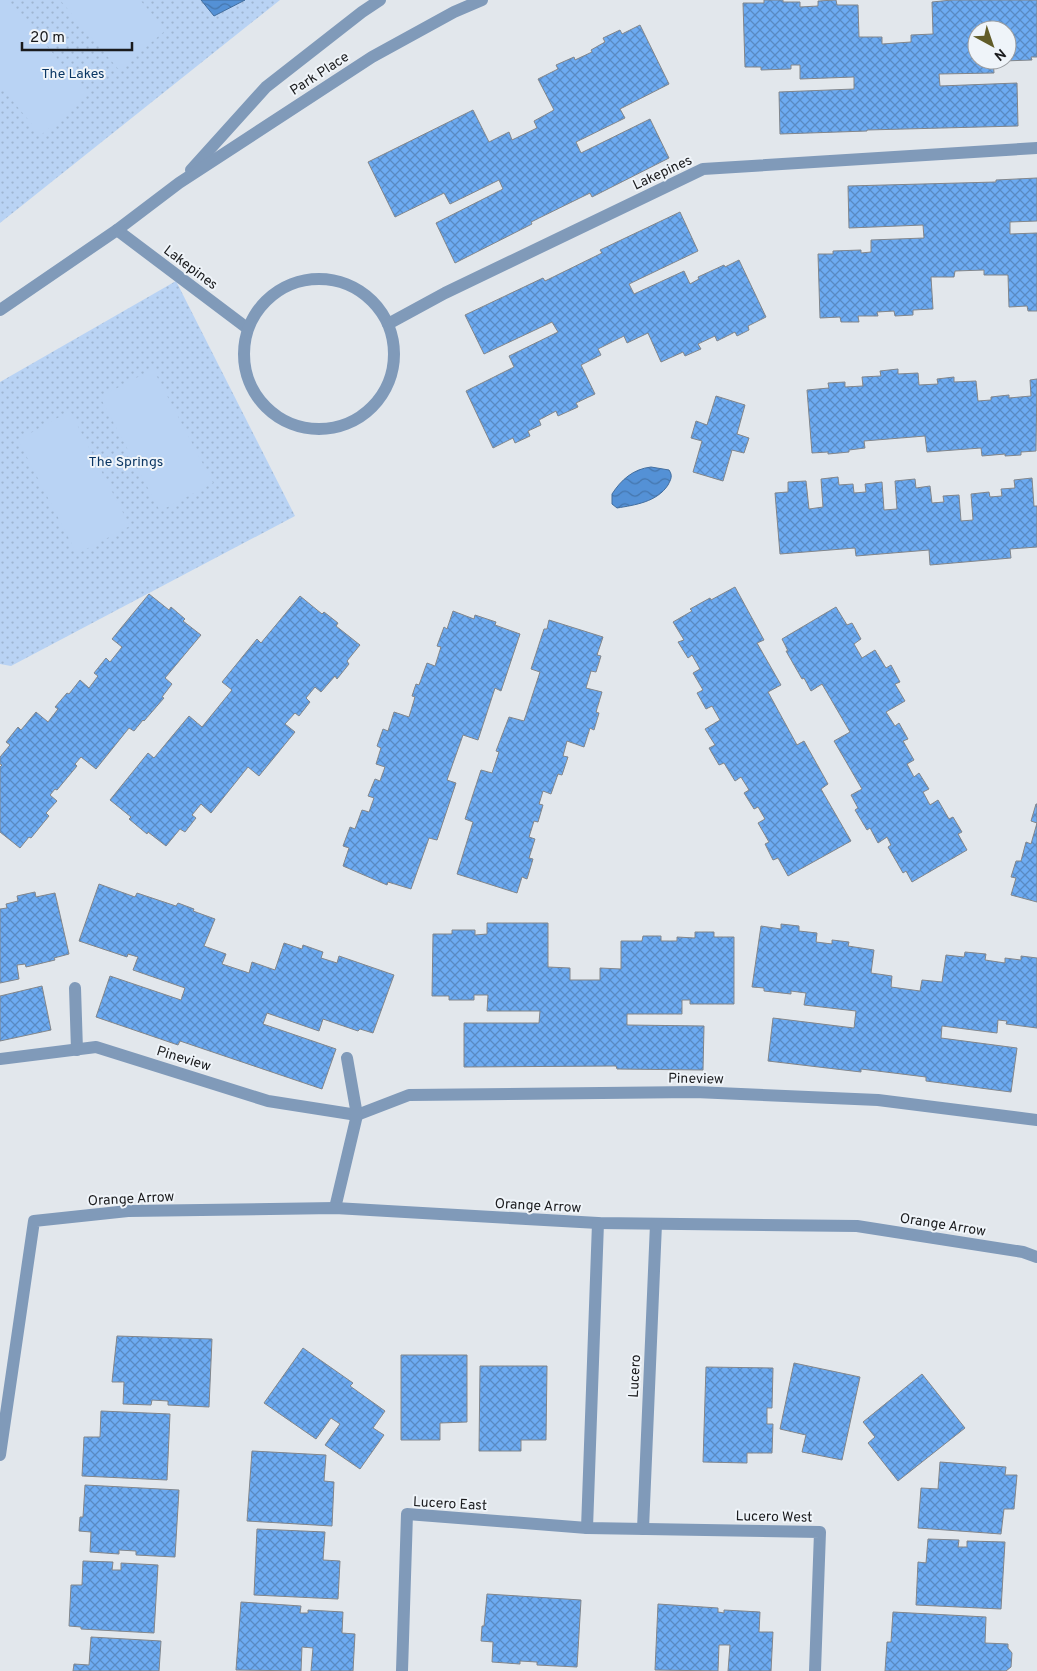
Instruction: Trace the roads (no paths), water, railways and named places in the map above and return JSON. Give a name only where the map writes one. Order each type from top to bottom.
[{"type":"street","points":[[356,0],[362,12]]},
{"type":"street","name":"Park Place","points":[[179,183],[266,86],[380,0]]},
{"type":"street","name":"Park Place","points":[[0,310],[117,230],[179,183],[372,57],[454,12],[482,0]]},
{"type":"street","name":"Lakepines","points":[[388,324],[445,293],[703,169],[1037,148]]},
{"type":"street","name":"Lakepines","points":[[117,230],[247,328]]},
{"type":"street","points":[[307,279],[332,280],[356,288],[375,303],[388,324],[394,346],[393,369],[384,390],[370,409],[352,421],[330,429],[307,428],[285,421],[266,408],[252,390],[245,368],[244,346],[247,328],[264,302],[284,287],[307,279]]},
{"type":"street","points":[[75,988],[77,1050]]},
{"type":"street","name":"Pineview","points":[[0,1058],[96,1047],[268,1100],[357,1115],[409,1095],[695,1092],[878,1100],[1037,1120]]},
{"type":"street","points":[[335,1208],[357,1115],[347,1058]]},
{"type":"street","name":"Orange Arrow","points":[[0,1455],[34,1221],[128,1211],[335,1208],[598,1223],[857,1226],[1023,1252],[1037,1257]]},
{"type":"street","points":[[587,1528],[598,1223]]},
{"type":"street","name":"Lucero","points":[[643,1529],[656,1224]]},
{"type":"street","name":"Lucero East","points":[[402,1671],[407,1514],[587,1528]]},
{"type":"street","name":"Lucero West","points":[[587,1528],[820,1532],[815,1671]]},
{"type":"water","points":[[201,0],[245,0],[214,16]]},
{"type":"water","points":[[651,467],[669,470],[670,472],[671,479],[663,491],[652,499],[638,504],[617,508],[612,504],[612,494],[619,484],[633,473]]},
{"type":"park label","name":"The Lakes","points":[[73,73]]},
{"type":"park label","name":"The Springs","points":[[126,461]]}]
